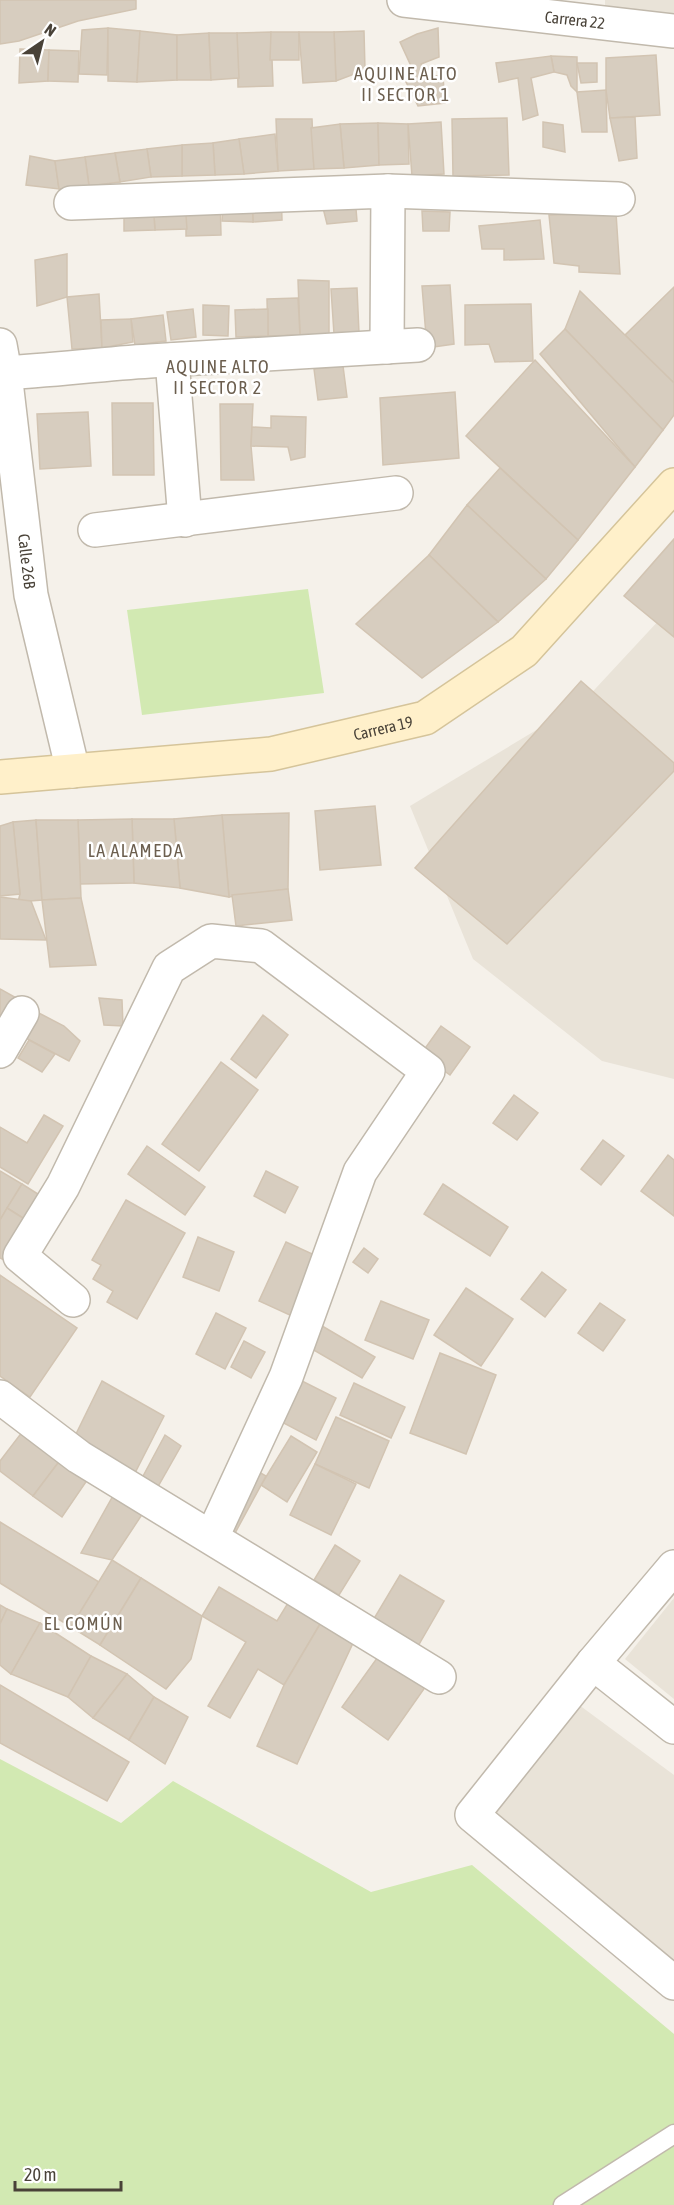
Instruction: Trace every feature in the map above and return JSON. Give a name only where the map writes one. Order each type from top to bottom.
[{"type":"street","name":"Carrera 22","points":[[404,0],[591,11],[674,31]]},
{"type":"street","points":[[2,364],[38,372],[172,360],[402,346],[388,190]]},
{"type":"street","points":[[71,203],[388,190],[618,200]]},
{"type":"street","points":[[172,360],[185,520]]},
{"type":"street","name":"Calle 26B","points":[[2,364],[31,596],[73,771]]},
{"type":"street","name":"Carrera 19","points":[[0,777],[271,753],[425,718],[524,651],[674,485]]},
{"type":"street","points":[[95,530],[396,493]]},
{"type":"street","points":[[73,1300],[20,1256],[63,1186],[169,968],[211,942],[261,946],[428,1071],[360,1172],[286,1377],[212,1537]]},
{"type":"street","points":[[0,1051],[22,1013]]},
{"type":"street","points":[[0,1397],[79,1457],[439,1677]]},
{"type":"street","points":[[674,1567],[472,1815],[674,1983]]},
{"type":"street","points":[[593,1664],[674,1727]]},
{"type":"lane","points":[[563,2205],[674,2134]]},
{"type":"shaded area","points":[[605,0],[674,0],[674,19],[605,10]]},
{"type":"shaded area","points":[[674,604],[674,1079],[602,1061],[473,959],[410,806],[583,702]]},
{"type":"shaded area","points":[[674,1598],[674,1699],[625,1659]]},
{"type":"shaded area","points":[[575,1702],[674,1775],[674,1965],[482,1813]]},
{"type":"green space","points":[[308,589],[324,693],[142,715],[127,610]]},
{"type":"green space","points":[[0,1759],[121,1823],[173,1781],[371,1892],[472,1865],[674,2034],[674,2205],[0,2205]]},
{"type":"building","points":[[0,0],[136,0],[136,9],[78,21],[19,41],[0,44]]},
{"type":"building","points":[[108,28],[107,75],[79,74],[82,30]]},
{"type":"building","points":[[108,28],[140,31],[137,82],[108,81]]},
{"type":"building","points":[[438,28],[439,57],[421,64],[425,74],[443,77],[445,103],[418,106],[399,68],[411,66],[400,42]]},
{"type":"building","points":[[140,31],[177,35],[177,80],[137,82]]},
{"type":"building","points":[[364,31],[365,70],[336,81],[334,32]]},
{"type":"building","points":[[271,32],[273,86],[238,87],[237,33]]},
{"type":"building","points":[[271,32],[299,32],[299,60],[270,60]]},
{"type":"building","points":[[299,32],[334,32],[336,81],[303,83]]},
{"type":"building","points":[[209,33],[211,80],[177,80],[177,35]]},
{"type":"building","points":[[209,33],[237,33],[239,78],[211,80]]},
{"type":"building","points":[[20,49],[49,50],[48,81],[19,83]]},
{"type":"building","points":[[49,50],[79,51],[78,82],[48,81]]},
{"type":"building","points":[[656,55],[660,115],[610,118],[606,90],[606,58]]},
{"type":"building","points":[[551,56],[577,57],[577,92],[571,86],[567,75],[554,72]]},
{"type":"building","points":[[551,56],[554,72],[531,78],[538,115],[523,120],[518,78],[499,82],[496,63]]},
{"type":"building","points":[[577,63],[597,63],[597,82],[581,83]]},
{"type":"building","points":[[606,90],[607,132],[582,132],[577,92]]},
{"type":"building","points":[[635,117],[637,158],[619,161],[610,118]]},
{"type":"building","points":[[507,118],[509,175],[453,176],[452,119]]},
{"type":"building","points":[[276,119],[312,119],[314,169],[278,171]]},
{"type":"building","points":[[441,122],[444,174],[412,176],[408,124]]},
{"type":"building","points":[[543,122],[563,125],[565,152],[543,147]]},
{"type":"building","points":[[378,123],[379,165],[344,168],[340,124]]},
{"type":"building","points":[[378,123],[408,124],[409,164],[379,165]]},
{"type":"building","points":[[340,124],[344,168],[314,169],[311,128]]},
{"type":"building","points":[[275,134],[278,171],[244,174],[239,139]]},
{"type":"building","points":[[239,139],[244,174],[215,175],[213,143]]},
{"type":"building","points":[[213,143],[215,175],[182,176],[182,145]]},
{"type":"building","points":[[182,145],[182,176],[151,177],[147,149]]},
{"type":"building","points":[[147,149],[151,177],[120,182],[115,153]]},
{"type":"building","points":[[115,153],[120,182],[89,186],[85,157]]},
{"type":"building","points":[[30,156],[55,161],[59,189],[26,185]]},
{"type":"building","points":[[85,157],[89,186],[59,189],[55,161]]},
{"type":"building","points":[[281,189],[282,220],[253,222],[252,190]]},
{"type":"building","points":[[224,190],[252,190],[253,222],[222,221]]},
{"type":"building","points":[[186,196],[220,196],[221,235],[186,236]]},
{"type":"building","points":[[320,196],[355,197],[357,221],[327,224]]},
{"type":"building","points":[[185,202],[187,229],[155,230],[153,203]]},
{"type":"building","points":[[124,203],[153,203],[155,230],[124,231]]},
{"type":"building","points":[[422,211],[450,212],[449,231],[423,231]]},
{"type":"building","points":[[616,213],[620,274],[579,272],[579,266],[554,263],[549,215]]},
{"type":"building","points":[[540,220],[544,259],[504,260],[504,249],[482,249],[479,226]]},
{"type":"building","points":[[67,254],[67,297],[37,306],[35,260]]},
{"type":"building","points":[[298,280],[329,281],[329,335],[300,335]]},
{"type":"building","points":[[450,285],[454,344],[427,348],[422,286]]},
{"type":"building","points":[[674,287],[674,383],[625,335]]},
{"type":"building","points":[[357,288],[359,333],[334,334],[331,289]]},
{"type":"building","points":[[580,291],[674,383],[674,415],[663,430],[565,329]]},
{"type":"building","points":[[99,294],[102,348],[72,349],[67,297]]},
{"type":"building","points":[[298,298],[300,335],[268,336],[267,299]]},
{"type":"building","points":[[531,304],[533,361],[495,362],[489,344],[465,345],[465,305]]},
{"type":"building","points":[[203,305],[229,306],[228,336],[203,335]]},
{"type":"building","points":[[193,309],[196,337],[171,340],[167,312]]},
{"type":"building","points":[[268,309],[268,336],[236,337],[235,310]]},
{"type":"building","points":[[163,315],[166,341],[135,345],[131,319]]},
{"type":"building","points":[[131,319],[133,342],[102,348],[101,320]]},
{"type":"building","points":[[565,329],[663,430],[635,467],[540,354]]},
{"type":"building","points":[[535,360],[635,467],[578,540],[466,436]]},
{"type":"building","points":[[343,366],[347,397],[318,400],[314,369]]},
{"type":"building","points":[[455,392],[459,458],[383,465],[380,398]]},
{"type":"building","points":[[112,403],[153,403],[154,475],[113,475]]},
{"type":"building","points":[[220,404],[253,404],[251,446],[254,480],[221,480]]},
{"type":"building","points":[[88,412],[91,466],[40,469],[37,414]]},
{"type":"building","points":[[271,416],[306,417],[305,457],[291,460],[288,447],[251,446],[252,427],[271,428]]},
{"type":"building","points":[[500,468],[578,540],[546,579],[467,505]]},
{"type":"building","points":[[467,505],[546,579],[498,622],[429,555]]},
{"type":"building","points":[[674,539],[674,637],[624,596]]},
{"type":"building","points":[[429,555],[498,622],[422,678],[356,624]]},
{"type":"building","points":[[581,681],[674,763],[674,771],[507,944],[415,868]]},
{"type":"building","points":[[375,806],[381,865],[320,870],[315,811]]},
{"type":"building","points":[[289,813],[288,889],[229,897],[222,815]]},
{"type":"building","points":[[222,815],[229,897],[180,888],[174,819]]},
{"type":"building","points":[[132,819],[174,819],[180,888],[134,883]]},
{"type":"building","points":[[132,819],[134,883],[80,884],[78,820]]},
{"type":"building","points":[[36,820],[42,900],[18,902],[20,894],[13,822]]},
{"type":"building","points":[[36,820],[78,820],[81,898],[42,900]]},
{"type":"building","points":[[13,822],[20,894],[0,896],[0,826]]},
{"type":"building","points":[[288,889],[292,920],[236,926],[232,895]]},
{"type":"building","points":[[0,897],[31,901],[46,940],[0,939]]},
{"type":"building","points":[[81,898],[96,965],[50,967],[42,900]]},
{"type":"building","points":[[0,989],[20,1000],[0,1028]]},
{"type":"building","points":[[99,998],[122,1000],[123,1026],[104,1025]]},
{"type":"building","points":[[33,1010],[64,1026],[80,1041],[69,1061],[20,1035]]},
{"type":"building","points":[[263,1015],[288,1035],[256,1078],[231,1059]]},
{"type":"building","points":[[441,1026],[470,1047],[450,1075],[421,1054]]},
{"type":"building","points":[[29,1040],[55,1054],[42,1072],[18,1058]]},
{"type":"building","points":[[221,1062],[258,1090],[199,1171],[162,1144]]},
{"type":"building","points":[[514,1095],[538,1113],[517,1140],[493,1123]]},
{"type":"building","points":[[44,1115],[63,1126],[28,1184],[0,1167],[0,1127],[27,1143]]},
{"type":"building","points":[[603,1140],[624,1156],[601,1185],[581,1169]]},
{"type":"building","points":[[147,1146],[205,1187],[185,1215],[128,1174]]},
{"type":"building","points":[[668,1155],[674,1160],[674,1216],[641,1191]]},
{"type":"building","points":[[0,1171],[22,1184],[0,1220]]},
{"type":"building","points":[[266,1171],[298,1187],[285,1213],[254,1196]]},
{"type":"building","points":[[22,1184],[49,1201],[34,1225],[7,1208]]},
{"type":"building","points":[[443,1184],[508,1227],[490,1256],[424,1214]]},
{"type":"building","points":[[126,1200],[185,1233],[137,1319],[107,1302],[113,1291],[93,1279],[101,1265],[92,1260]]},
{"type":"building","points":[[7,1208],[34,1225],[10,1263],[0,1258],[0,1220]]},
{"type":"building","points":[[198,1237],[234,1252],[219,1291],[183,1277]]},
{"type":"building","points":[[286,1242],[319,1257],[292,1316],[259,1301]]},
{"type":"building","points":[[364,1248],[378,1259],[368,1273],[353,1262]]},
{"type":"building","points":[[542,1272],[566,1290],[545,1317],[521,1299]]},
{"type":"building","points":[[0,1275],[77,1328],[30,1397],[0,1376]]},
{"type":"building","points":[[466,1288],[513,1319],[481,1366],[434,1335]]},
{"type":"building","points":[[381,1301],[429,1320],[413,1359],[365,1340]]},
{"type":"building","points":[[600,1303],[625,1320],[603,1351],[578,1333]]},
{"type":"building","points":[[216,1313],[246,1328],[225,1369],[196,1354]]},
{"type":"building","points":[[317,1323],[375,1357],[362,1378],[305,1345]]},
{"type":"building","points":[[244,1341],[265,1352],[251,1378],[231,1367]]},
{"type":"building","points":[[440,1353],[496,1375],[466,1454],[410,1433]]},
{"type":"building","points":[[296,1378],[336,1398],[316,1440],[276,1419]]},
{"type":"building","points":[[102,1381],[164,1416],[135,1473],[75,1436]]},
{"type":"building","points":[[354,1383],[405,1407],[391,1438],[340,1415]]},
{"type":"building","points":[[336,1417],[389,1441],[369,1488],[315,1464]]},
{"type":"building","points":[[26,1427],[64,1455],[33,1496],[0,1471],[0,1461]]},
{"type":"building","points":[[165,1435],[181,1446],[156,1490],[142,1478]]},
{"type":"building","points":[[291,1436],[317,1452],[287,1502],[261,1485]]},
{"type":"building","points":[[64,1455],[90,1476],[62,1517],[33,1496]]},
{"type":"building","points":[[315,1464],[356,1484],[331,1535],[290,1515]]},
{"type":"building","points":[[252,1468],[266,1476],[234,1535],[219,1527]]},
{"type":"building","points":[[114,1494],[145,1510],[112,1560],[81,1553]]},
{"type":"building","points":[[0,1522],[99,1582],[71,1627],[0,1583]]},
{"type":"building","points":[[335,1545],[360,1561],[339,1595],[314,1580]]},
{"type":"building","points":[[112,1560],[141,1578],[100,1645],[71,1627]]},
{"type":"building","points":[[400,1575],[444,1601],[414,1653],[369,1627]]},
{"type":"building","points":[[141,1578],[202,1616],[191,1659],[166,1689],[100,1645]]},
{"type":"building","points":[[219,1587],[277,1621],[293,1595],[326,1614],[284,1685],[258,1669],[230,1718],[208,1706],[246,1642],[202,1616]]},
{"type":"building","points":[[0,1605],[7,1609],[0,1624]]},
{"type":"building","points":[[7,1609],[40,1623],[11,1674],[0,1665],[0,1624]]},
{"type":"building","points":[[326,1614],[359,1630],[297,1764],[257,1746],[284,1685]]},
{"type":"building","points":[[40,1623],[91,1656],[68,1697],[11,1674]]},
{"type":"building","points":[[380,1654],[426,1686],[388,1740],[342,1707]]},
{"type":"building","points":[[91,1656],[127,1674],[93,1718],[68,1697]]},
{"type":"building","points":[[127,1674],[154,1697],[129,1740],[93,1718]]},
{"type":"building","points":[[0,1685],[129,1762],[107,1801],[0,1743]]},
{"type":"building","points":[[154,1697],[188,1717],[165,1764],[129,1740]]},
{"type":"district","name":"AQUINE ALTO II SECTOR 1","points":[[406,83]]},
{"type":"district","name":"AQUINE ALTO II SECTOR 2","points":[[218,376]]},
{"type":"district","name":"LA ALAMEDA","points":[[136,850]]},
{"type":"district","name":"EL COMÚN","points":[[84,1623]]}]
